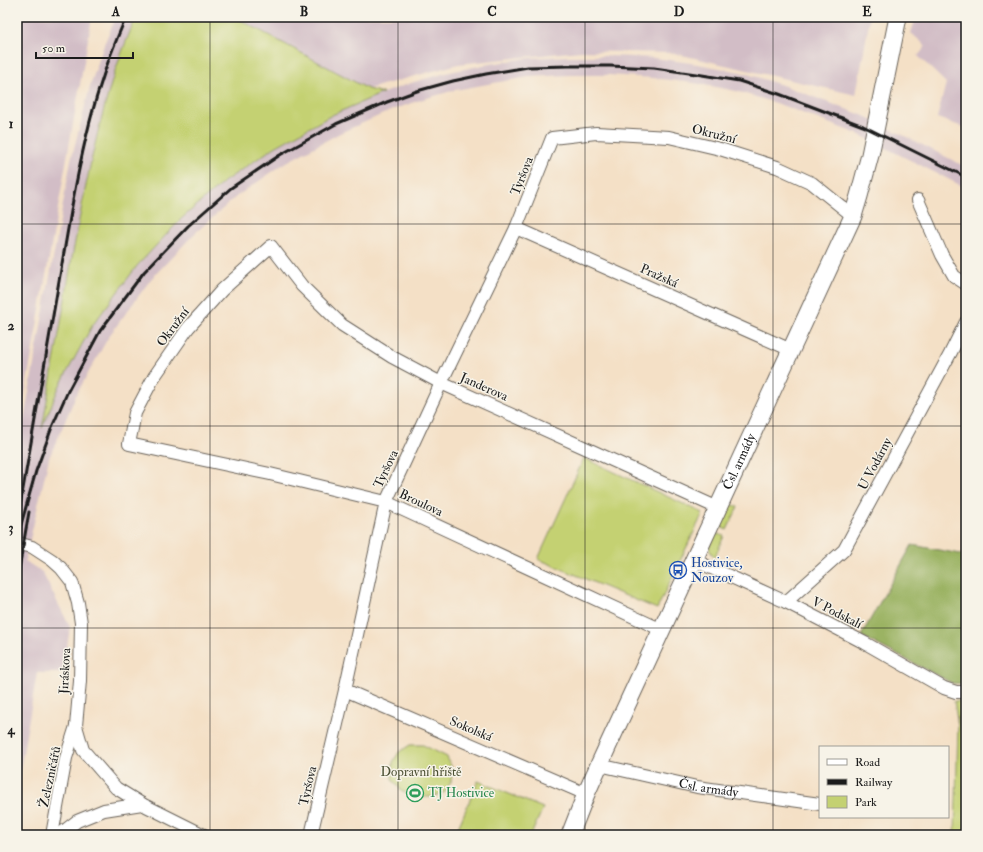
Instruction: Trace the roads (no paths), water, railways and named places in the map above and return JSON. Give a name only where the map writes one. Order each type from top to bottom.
[{"type":"main road","name":"Čsl. armády","points":[[570,835],[599,765],[853,216],[860,196],[870,155],[898,17]]},
{"type":"street","name":"Okružní","points":[[552,138],[596,133],[669,137],[720,149],[777,167],[812,183],[853,216]]},
{"type":"street","name":"Tyršova","points":[[311,835],[386,502],[441,383],[516,228],[552,138]]},
{"type":"street","points":[[918,200],[942,256],[954,276],[966,284]]},
{"type":"street","name":"Pražská","points":[[516,228],[791,350]]},
{"type":"street","name":"Okružní","points":[[129,444],[135,413],[154,377],[188,328],[222,290],[271,246]]},
{"type":"street","name":"Janderova","points":[[271,246],[302,286],[342,325],[392,357],[441,383],[718,508]]},
{"type":"street","name":"U Vodárny","points":[[786,602],[844,550],[966,322]]},
{"type":"street","name":"Broulova","points":[[129,444],[270,474],[386,502],[662,630]]},
{"type":"street","name":"Jiráskova","points":[[17,543],[32,547],[52,560],[61,568],[72,582],[78,603],[81,623],[80,681],[76,726],[83,750],[116,788],[142,804],[204,835]]},
{"type":"street","name":"V Podskalí","points":[[694,560],[786,602],[864,643],[944,688],[956,692],[965,692]]},
{"type":"street","name":"Sokolská","points":[[344,690],[586,794]]},
{"type":"street","name":"Železničářů","points":[[52,835],[66,758],[76,726]]},
{"type":"street","name":"Čsl. armády","points":[[599,765],[697,787],[819,804]]},
{"type":"street","points":[[59,835],[76,821],[104,810],[142,804]]},
{"type":"railway","points":[[19,512],[81,157],[103,77],[126,17]]},
{"type":"railway","points":[[17,539],[36,471],[52,427],[68,391],[100,331],[144,272],[188,226],[231,188],[280,155],[336,124],[387,102],[417,91],[453,81],[528,67],[610,66],[654,68],[739,81],[779,94],[863,126],[966,177]]},
{"type":"railway","points":[[17,580],[29,512]]},
{"type":"place","name":"Hostivice, Nouzov","points":[[678,570]]},
{"type":"place","name":"TJ Hostivice","points":[[415,793]]},
{"type":"park label","name":"Dopravní hřiště","points":[[421,772]]}]
